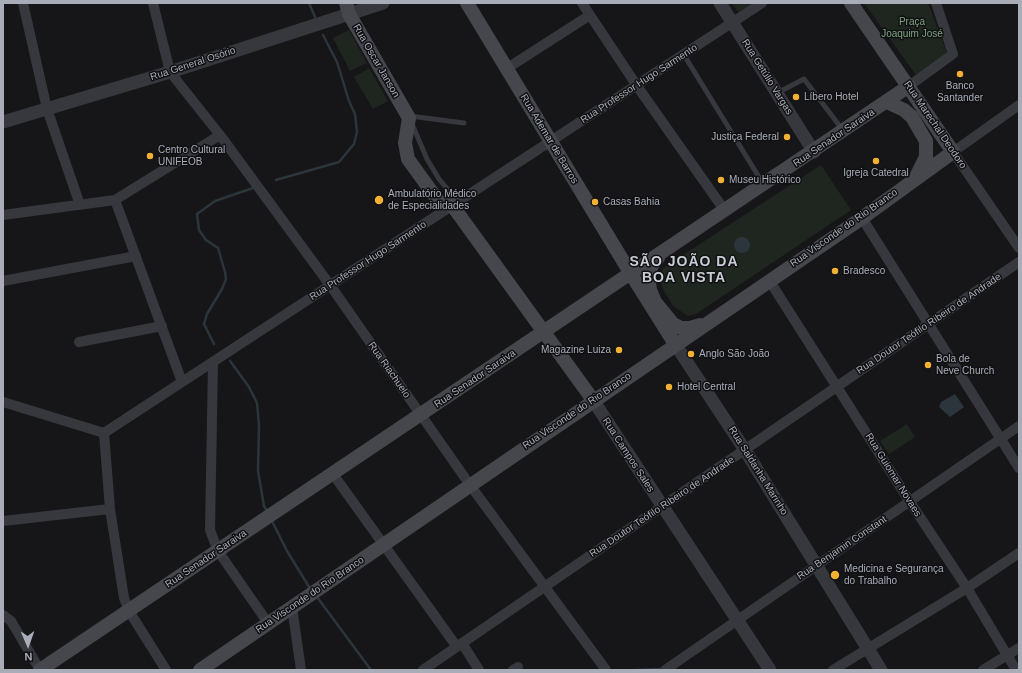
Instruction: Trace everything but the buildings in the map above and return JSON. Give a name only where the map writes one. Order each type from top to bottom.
[{"type":"main road","name":"Rua Ademar de Barros","points":[[467,3],[631,274]]},
{"type":"main road","name":"Rua Marechal Deodoro","points":[[851,3],[949,154]]},
{"type":"main road","name":"Rua Oscar Janson","points":[[347,9],[408,117]]},
{"type":"main road","name":"Rua Senador Saraiva","points":[[40,670],[814,152],[906,88]]},
{"type":"main road","points":[[886,102],[904,110],[912,117],[926,141],[926,157],[914,179]]},
{"type":"main road","points":[[408,117],[405,142],[408,159],[439,202],[458,202]]},
{"type":"main road","name":"Rua Visconde do Rio Branco","points":[[200,670],[675,344],[862,218],[949,154]]},
{"type":"main road","name":"Rua Campos Sales","points":[[458,202],[545,332],[593,400]]},
{"type":"main road","points":[[661,254],[652,266],[648,276],[650,290],[655,302],[667,319],[681,328],[690,328],[708,322]]},
{"type":"main road","name":"Rua Saldanha Marinho","points":[[631,274],[675,344]]},
{"type":"street","points":[[23,3],[47,109],[80,205]]},
{"type":"street","points":[[153,3],[170,72]]},
{"type":"street","name":"Rua General Osório","points":[[3,122],[170,72],[347,9],[383,3]]},
{"type":"street","points":[[582,3],[637,86],[725,211]]},
{"type":"street","name":"Rua Getúlio Vargas","points":[[720,3],[814,152]]},
{"type":"street","name":"Rua Professor Hugo Sarmento","points":[[104,433],[762,3]]},
{"type":"street","points":[[906,88],[953,54],[936,3]]},
{"type":"street","points":[[506,69],[590,15]]},
{"type":"street","name":"Rua Riachuelo","points":[[170,72],[220,134],[330,285],[420,415],[544,588],[606,670]]},
{"type":"street","points":[[949,154],[1019,105]]},
{"type":"street","points":[[3,215],[115,200],[220,134]]},
{"type":"street","name":"Rua Marechal Deodoro","points":[[949,154],[1019,248]]},
{"type":"street","points":[[115,200],[182,382]]},
{"type":"street","points":[[862,218],[1019,468]]},
{"type":"street","points":[[3,281],[136,256]]},
{"type":"street","name":"Rua Doutor Teófilo Ribeiro de Andrade","points":[[423,670],[1019,262]]},
{"type":"street","name":"Rua Guiomar Novaes","points":[[769,280],[910,502],[967,588],[1006,656],[1016,670]]},
{"type":"street","points":[[79,342],[162,326]]},
{"type":"street","name":"Rua Saldanha Marinho","points":[[675,344],[745,450],[881,670]]},
{"type":"street","points":[[213,362],[210,530],[218,551],[268,623]]},
{"type":"street","name":"Rua Campos Sales","points":[[593,400],[770,670]]},
{"type":"street","points":[[3,402],[104,433],[110,509],[120,582],[129,611],[166,670]]},
{"type":"street","name":"Rua Benjamin Constant","points":[[665,670],[1019,426]]},
{"type":"street","points":[[333,474],[383,544],[479,670]]},
{"type":"street","points":[[5,518],[110,509]]},
{"type":"street","points":[[834,670],[967,588],[1019,553]]},
{"type":"street","points":[[298,604],[301,670]]},
{"type":"street","points":[[3,615],[11,621],[40,670]]},
{"type":"street","points":[[984,670],[1019,648]]},
{"type":"lane","points":[[684,55],[764,185]]},
{"type":"lane","points":[[777,93],[804,78],[843,131]]},
{"type":"lane","points":[[408,117],[464,123]]},
{"type":"green space","points":[[732,3],[753,3],[738,12]]},
{"type":"green space","name":"Praça Joaquim José","points":[[864,3],[928,3],[947,53],[916,75]]},
{"type":"green space","points":[[349,30],[367,63],[350,71],[333,38]]},
{"type":"green space","points":[[369,68],[388,101],[373,109],[354,77]]},
{"type":"green space","points":[[821,165],[851,210],[696,314],[688,316],[673,306],[663,289],[660,279],[663,268]]},
{"type":"green space","points":[[907,424],[915,437],[889,454],[880,441]]},
{"type":"shaded area","points":[[742,237],[748,239],[750,245],[748,251],[742,253],[736,251],[734,245],[736,239]]},
{"type":"shaded area","points":[[955,394],[964,407],[950,417],[939,407],[941,402]]},
{"type":"waterway","points":[[309,3],[315,17]]},
{"type":"waterway","points":[[276,180],[339,162],[354,144],[357,132],[355,114],[349,101],[337,62],[323,35]]},
{"type":"waterway","points":[[214,344],[204,324],[207,314],[222,289],[226,279],[218,248],[206,240],[199,230],[197,214],[215,201],[253,188]]},
{"type":"waterway","points":[[230,361],[249,387],[257,403],[259,425],[258,471],[264,506],[267,511]]},
{"type":"waterway","points":[[271,519],[287,551],[311,590]]},
{"type":"waterway","points":[[317,597],[371,670]]},
{"type":"waterway","points":[[634,670],[662,669]]},
{"type":"place","name":"Banco Santander","points":[[960,74]]},
{"type":"place","name":"Líbero Hotel","points":[[796,97]]},
{"type":"place","name":"Justiça Federal","points":[[787,137]]},
{"type":"place","name":"Centro Cultural UNIFEOB","points":[[150,156]]},
{"type":"place","name":"Igreja Catedral","points":[[876,161]]},
{"type":"place","name":"Museu Histórico","points":[[721,180]]},
{"type":"place","name":"Ambulatório Médico de Especialidades","points":[[379,200]]},
{"type":"place","name":"Casas Bahia","points":[[595,202]]},
{"type":"place","name":"Bradesco","points":[[835,271]]},
{"type":"place","name":"Magazine Luiza","points":[[619,350]]},
{"type":"place","name":"Anglo São João","points":[[691,354]]},
{"type":"place","name":"Bola de Neve Church","points":[[928,365]]},
{"type":"place","name":"Hotel Central","points":[[669,387]]},
{"type":"place","name":"Medicina e Segurança do Trabalho","points":[[835,575]]},
{"type":"district","name":"SÃO JOÃO DA BOA VISTA","points":[[684,270]]}]
